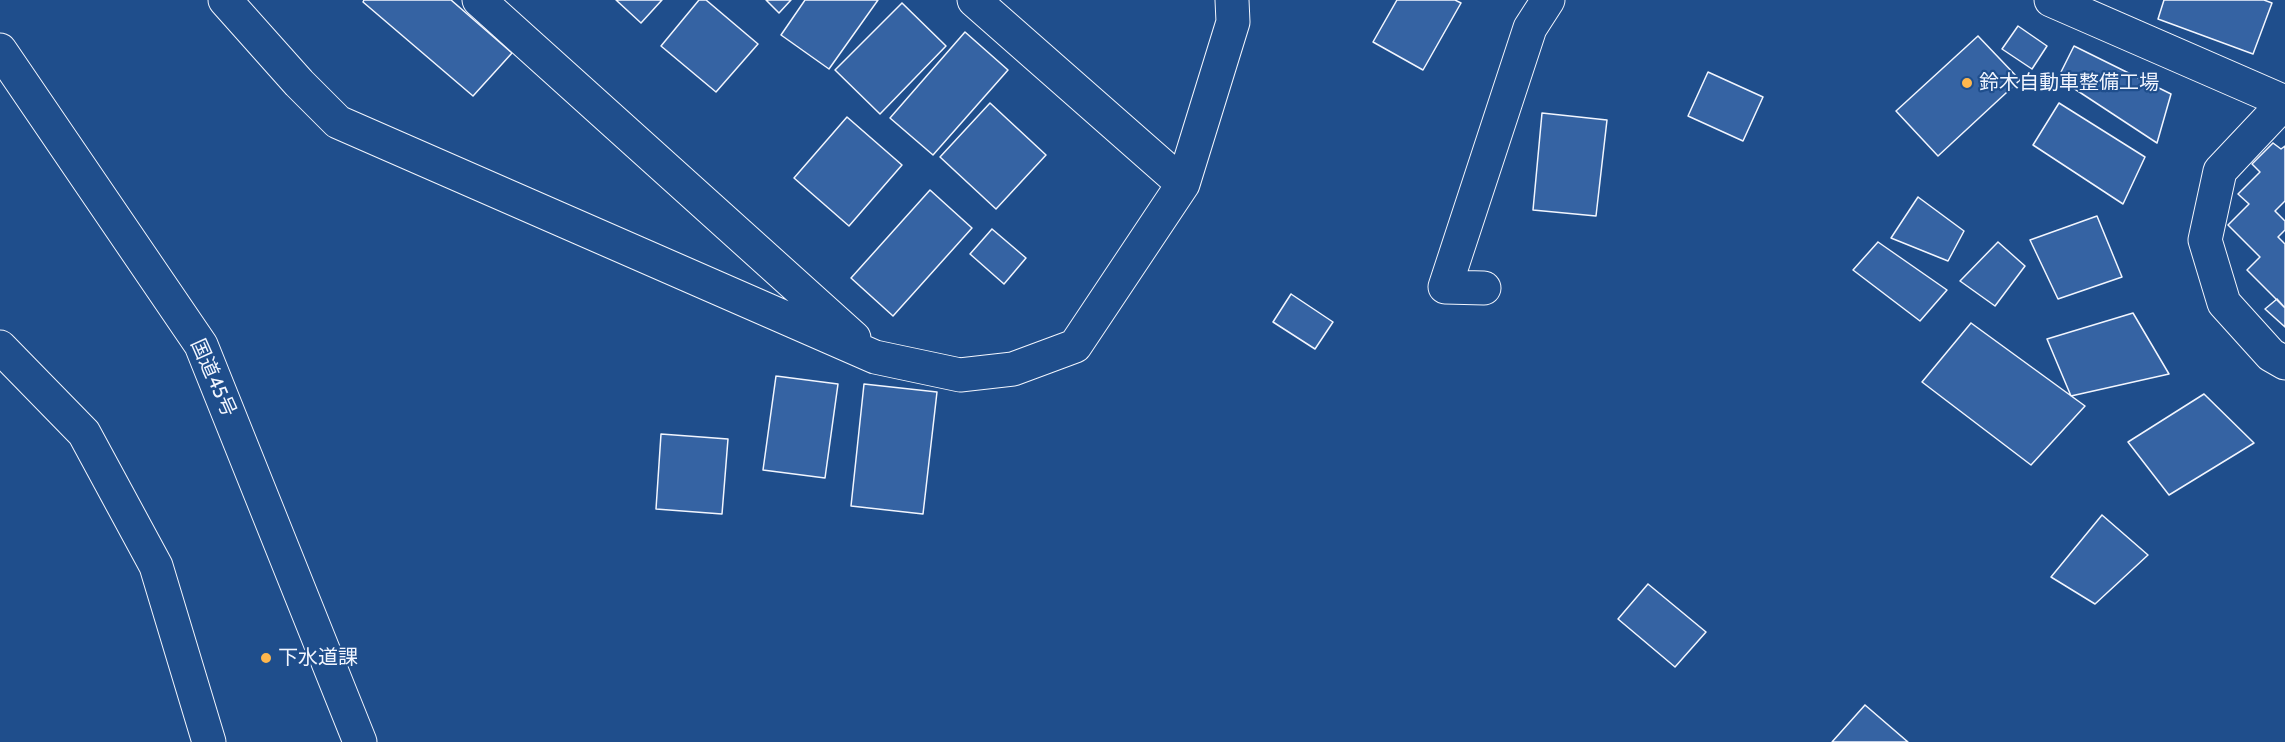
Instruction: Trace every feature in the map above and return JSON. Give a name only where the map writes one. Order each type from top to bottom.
[{"type":"main road","points":[[225,0],[299,83],[338,122],[875,357],[960,375],[1013,369],[1075,346],[1183,184],[1233,22],[1232,0]]},
{"type":"main road","points":[[478,0],[875,357]]},
{"type":"main road","points":[[974,0],[1183,184]]},
{"type":"main road","points":[[1484,288],[1445,287],[1530,28],[1548,0]]},
{"type":"main road","points":[[2051,0],[2285,102],[2220,171],[2205,240],[2224,303],[2271,355],[2285,363]]},
{"type":"main road","name":"国道45号","points":[[0,50],[201,345],[360,742]]},
{"type":"main road","points":[[0,346],[84,434],[156,566],[209,742]]},
{"type":"building","points":[[364,0],[451,0],[512,53],[473,96],[363,2]]},
{"type":"building","points":[[616,0],[662,0],[641,23]]},
{"type":"building","points":[[699,0],[706,0],[758,44],[716,92],[661,46]]},
{"type":"building","points":[[766,0],[791,0],[779,13]]},
{"type":"building","points":[[805,0],[878,0],[829,69],[781,35]]},
{"type":"building","points":[[1397,0],[1455,0],[1461,3],[1423,70],[1373,42]]},
{"type":"building","points":[[2164,0],[2264,0],[2272,3],[2253,54],[2158,19]]},
{"type":"building","points":[[902,3],[946,46],[880,114],[835,70]]},
{"type":"building","points":[[2018,26],[2047,46],[2032,69],[2002,49]]},
{"type":"building","points":[[965,32],[1008,70],[933,155],[890,118]]},
{"type":"building","points":[[1978,36],[2020,80],[1938,156],[1896,111]]},
{"type":"building","points":[[2074,46],[2171,94],[2157,143],[2058,78]]},
{"type":"building","points":[[1708,72],[1763,97],[1743,141],[1688,116]]},
{"type":"building","points":[[990,103],[1046,155],[996,209],[940,157]]},
{"type":"building","points":[[2059,103],[2145,157],[2123,204],[2033,145]]},
{"type":"building","points":[[1542,113],[1607,120],[1596,216],[1533,210]]},
{"type":"building","points":[[847,117],[902,165],[849,226],[794,178]]},
{"type":"building","points":[[2273,143],[2281,149],[2285,146],[2285,201],[2275,211],[2285,221],[2285,230],[2278,237],[2285,244],[2285,308],[2247,270],[2260,257],[2228,225],[2249,204],[2238,194],[2260,172],[2252,164]]},
{"type":"building","points":[[930,190],[972,228],[893,316],[851,278]]},
{"type":"building","points":[[1918,197],[1964,231],[1948,261],[1891,238]]},
{"type":"building","points":[[2097,216],[2122,277],[2058,299],[2030,240]]},
{"type":"building","points":[[992,229],[1026,258],[1004,284],[970,254]]},
{"type":"building","points":[[1878,242],[1947,290],[1920,321],[1853,270]]},
{"type":"building","points":[[1998,242],[2025,266],[1995,306],[1960,281]]},
{"type":"building","points":[[1291,294],[1333,322],[1315,349],[1273,322]]},
{"type":"building","points":[[2277,299],[2285,308],[2285,327],[2265,309]]},
{"type":"building","points":[[2133,313],[2169,374],[2071,396],[2047,339]]},
{"type":"building","points":[[1971,323],[2085,406],[2031,465],[1922,382]]},
{"type":"building","points":[[776,376],[838,384],[825,478],[763,470]]},
{"type":"building","points":[[864,384],[937,392],[923,514],[851,506]]},
{"type":"building","points":[[2204,394],[2254,443],[2169,495],[2128,442]]},
{"type":"building","points":[[661,434],[728,439],[722,514],[656,509]]},
{"type":"building","points":[[2102,515],[2148,555],[2095,604],[2051,577]]},
{"type":"building","points":[[1648,584],[1706,632],[1675,667],[1618,619]]},
{"type":"building","points":[[1865,705],[1908,742],[1832,742]]},
{"type":"place","name":"鈴木自動車整備工場","points":[[1967,83]]},
{"type":"place","name":"下水道課","points":[[266,658]]}]
